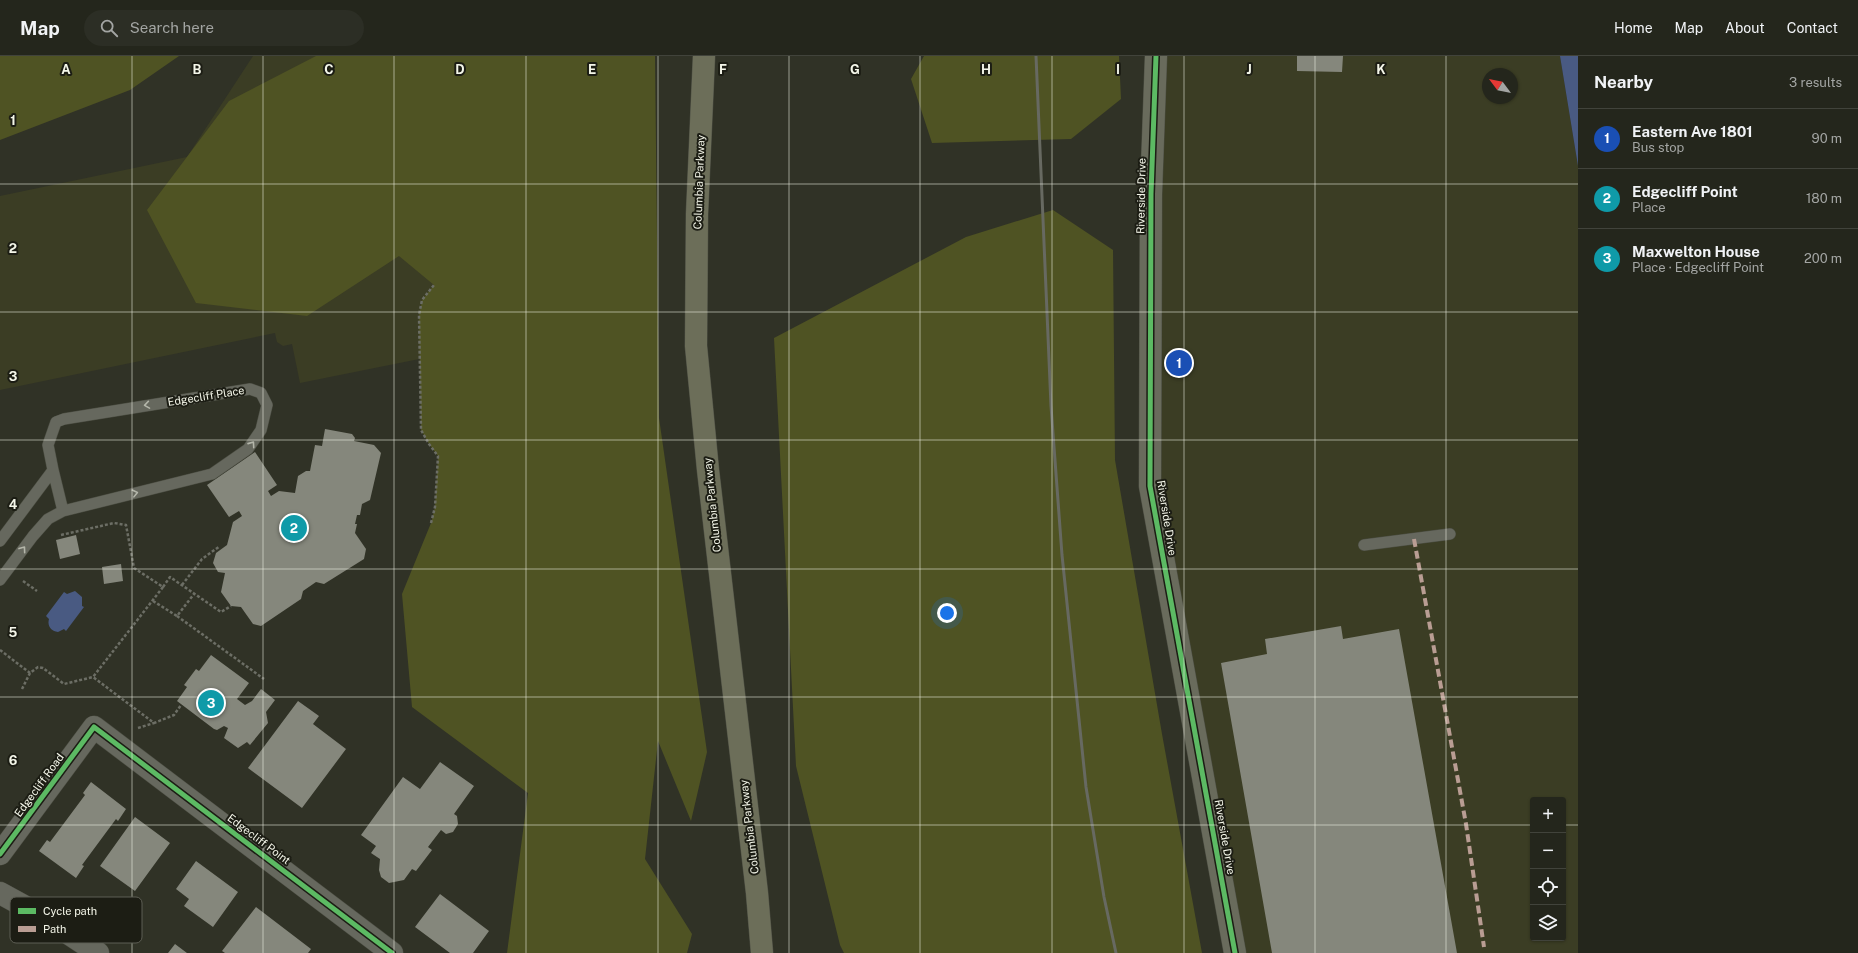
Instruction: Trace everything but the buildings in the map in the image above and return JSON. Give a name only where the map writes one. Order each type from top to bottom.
[{"type":"highway","name":"Columbia Parkway","points":[[704,56],[697,214],[696,346],[708,470],[757,893],[762,953]]},
{"type":"main road","name":"Riverside Drive","points":[[1156,56],[1151,194],[1150,486],[1235,953]]},
{"type":"street","name":"Edgecliff Road","points":[[0,854],[94,727]]},
{"type":"street","name":"Edgecliff Point","points":[[94,727],[392,953]]},
{"type":"street","points":[[0,893],[10,898]]},
{"type":"street","points":[[83,943],[98,953]]},
{"type":"lane","name":"Edgecliff Place","points":[[0,580],[32,536],[48,519],[63,511],[212,474],[248,449],[261,430],[268,405],[261,393],[250,389],[64,419],[56,422],[48,445],[53,470]]},
{"type":"lane","points":[[53,470],[63,511]]},
{"type":"lane","points":[[0,541],[53,470]]},
{"type":"lane","points":[[1364,545],[1450,534]]},
{"type":"path","points":[[431,523],[435,507],[438,456],[429,444],[422,430],[419,315],[422,300],[434,286]]},
{"type":"path","points":[[54,536],[114,523],[126,525],[134,568],[163,587]]},
{"type":"path","points":[[182,586],[202,559],[220,546]]},
{"type":"path","points":[[22,689],[30,673],[38,667],[43,668],[64,684],[93,677],[170,577],[221,612],[231,606]]},
{"type":"path","points":[[21,579],[37,591]]},
{"type":"path","points":[[177,616],[194,594]]},
{"type":"path","points":[[153,601],[177,616],[264,679]]},
{"type":"path","points":[[0,650],[30,673]]},
{"type":"path","points":[[93,677],[154,722]]},
{"type":"path","points":[[138,728],[174,715],[181,705]]},
{"type":"shaded area","points":[[253,56],[539,56],[643,314],[300,383],[292,344],[283,346],[277,342],[275,333],[0,390],[0,196],[187,157]]},
{"type":"shaded area","points":[[1156,56],[1560,56],[1578,166],[1578,953],[1235,953],[1150,486]]},
{"type":"green space","points":[[0,56],[179,56],[130,90],[0,140]]},
{"type":"green space","points":[[316,56],[655,56],[659,418],[707,752],[691,821],[658,741],[645,859],[692,934],[687,953],[507,953],[528,793],[412,707],[402,594],[431,523],[435,507],[438,456],[421,430],[419,315],[422,300],[434,285],[399,256],[307,316],[196,303],[147,210],[229,101]]},
{"type":"green space","points":[[924,56],[1119,56],[1121,99],[1071,139],[932,143],[911,79]]},
{"type":"green space","points":[[1053,210],[1113,250],[1115,460],[1162,734],[1202,953],[844,953],[840,945],[796,766],[774,338],[966,237]]},
{"type":"water","points":[[1560,56],[1578,56],[1578,166]]},
{"type":"water","points":[[75,591],[82,597],[82,606],[84,607],[66,631],[64,629],[58,632],[53,631],[49,626],[49,619],[46,616],[64,592],[67,594]]},
{"type":"railway","points":[[1036,56],[1051,406],[1062,555],[1086,787],[1104,897],[1116,953]]},
{"type":"marked path","points":[[1414,539],[1466,824],[1484,947]]},
{"type":"cycle path","points":[[1156,56],[1151,194],[1150,486],[1235,953]]},
{"type":"cycle path","points":[[0,854],[94,727],[392,953]]},
{"type":"place","name":"Eastern Ave 1801","points":[[1179,363]]},
{"type":"place","name":"Edgecliff Point","points":[[294,528]]},
{"type":"place","name":"Maxwelton House","points":[[211,703]]}]
